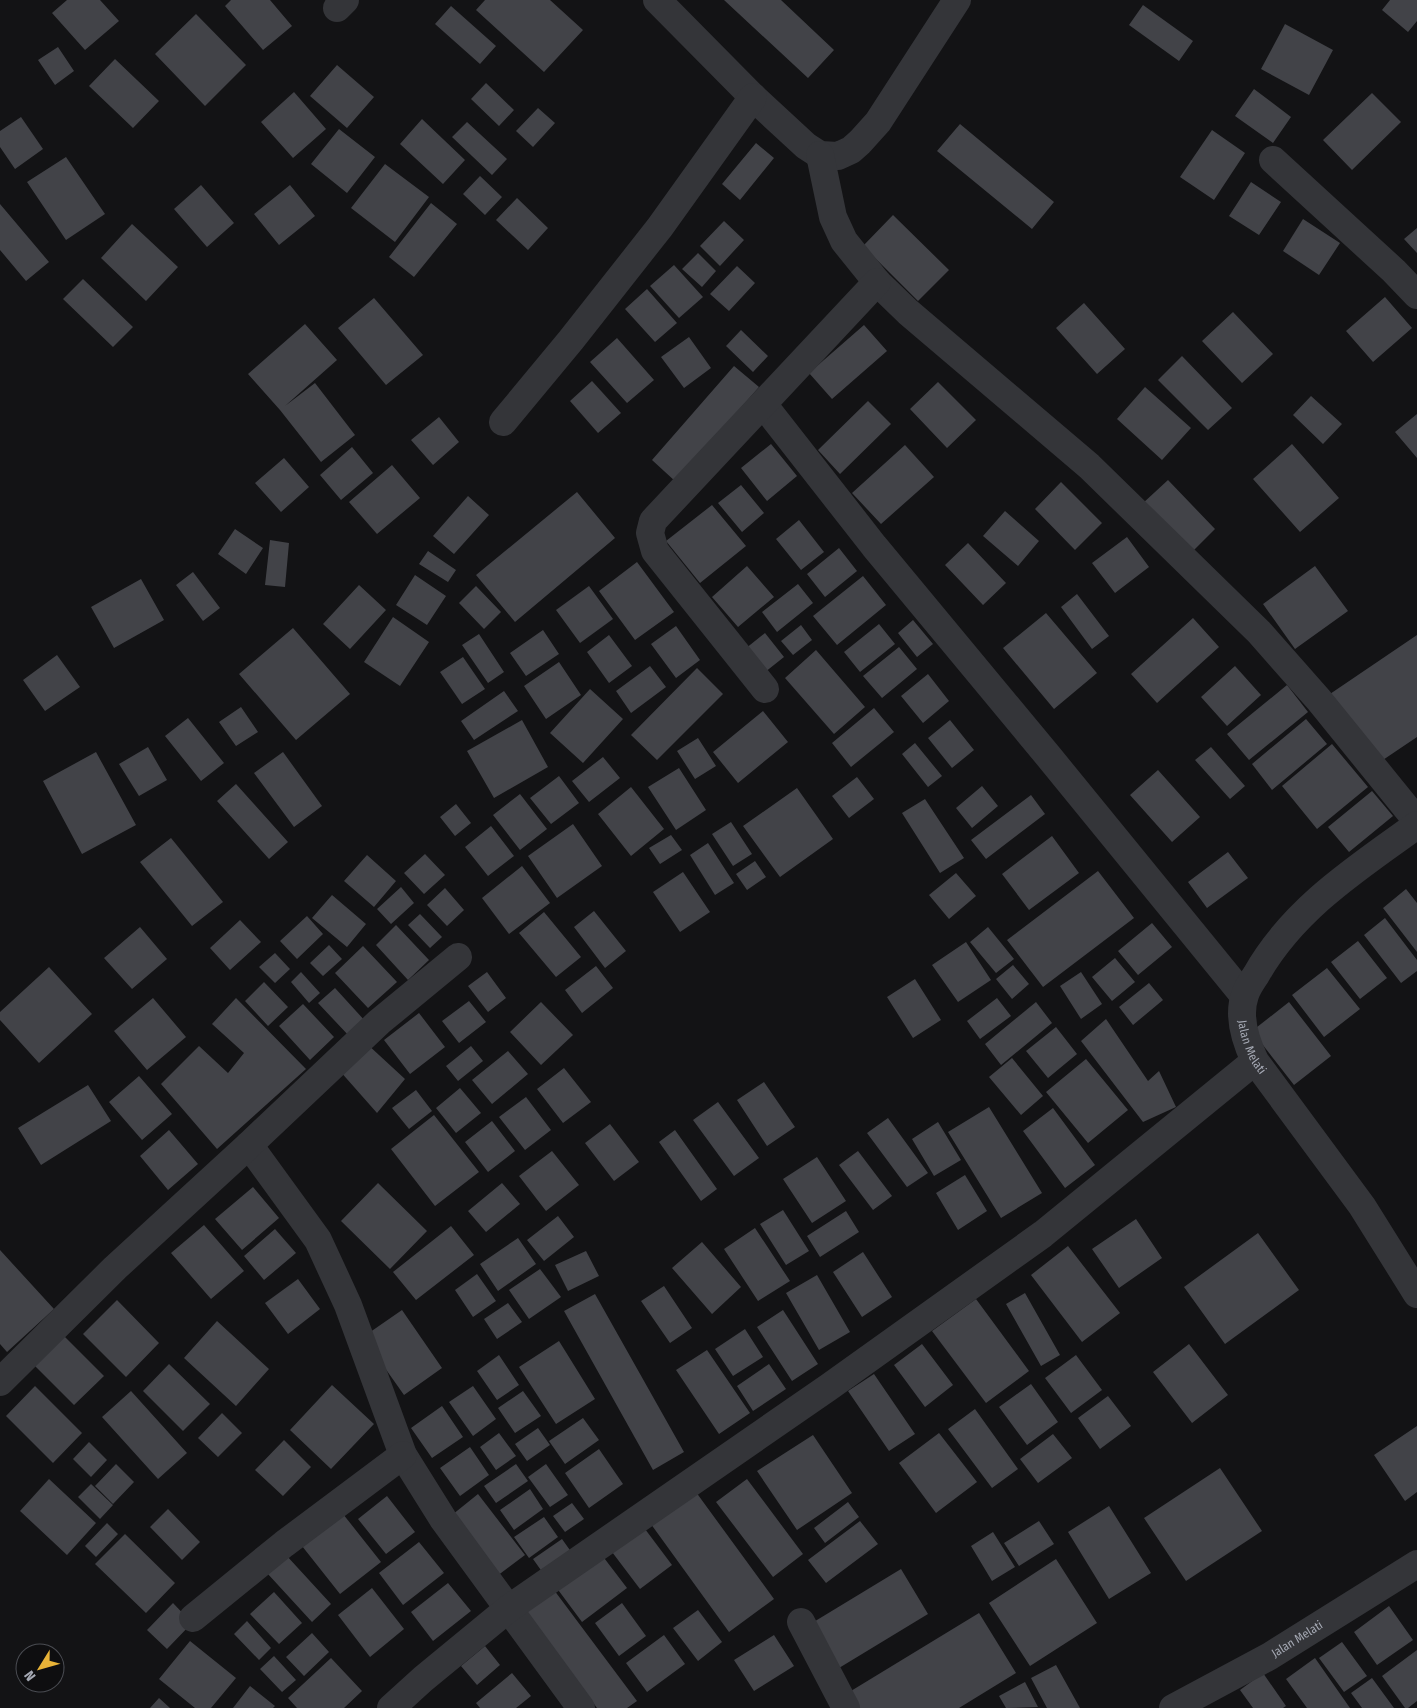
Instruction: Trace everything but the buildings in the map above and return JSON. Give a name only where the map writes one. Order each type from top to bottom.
[{"type":"street","points":[[657,0],[753,97],[806,146],[820,155],[838,156],[851,150],[878,122],[957,0]]},
{"type":"street","points":[[503,422],[571,340],[660,227],[753,97]]},
{"type":"street","points":[[820,155],[833,217],[844,241],[876,282],[908,312],[1089,466],[1259,632],[1323,706],[1417,821]]},
{"type":"street","points":[[1273,160],[1417,294]]},
{"type":"street","points":[[765,689],[655,551],[650,533],[654,522],[876,282]]},
{"type":"street","points":[[763,404],[874,546],[1244,996]]},
{"type":"street","name":"Jalan Melati","points":[[1417,825],[1334,885],[1299,918],[1266,957],[1244,996],[1242,1019],[1246,1042],[1255,1062],[1362,1206],[1417,1294]]},
{"type":"street","points":[[0,1382],[115,1268],[379,1022],[458,957]]},
{"type":"street","points":[[391,1708],[423,1678],[508,1609],[829,1387],[1043,1234],[1255,1062]]},
{"type":"street","points":[[249,1145],[318,1240],[348,1305],[403,1455],[443,1520],[581,1708]]},
{"type":"street","points":[[193,1618],[284,1544],[403,1455]]},
{"type":"street","name":"Jalan Melati","points":[[1173,1708],[1270,1656],[1417,1564]]},
{"type":"street","points":[[801,1622],[846,1708]]}]
